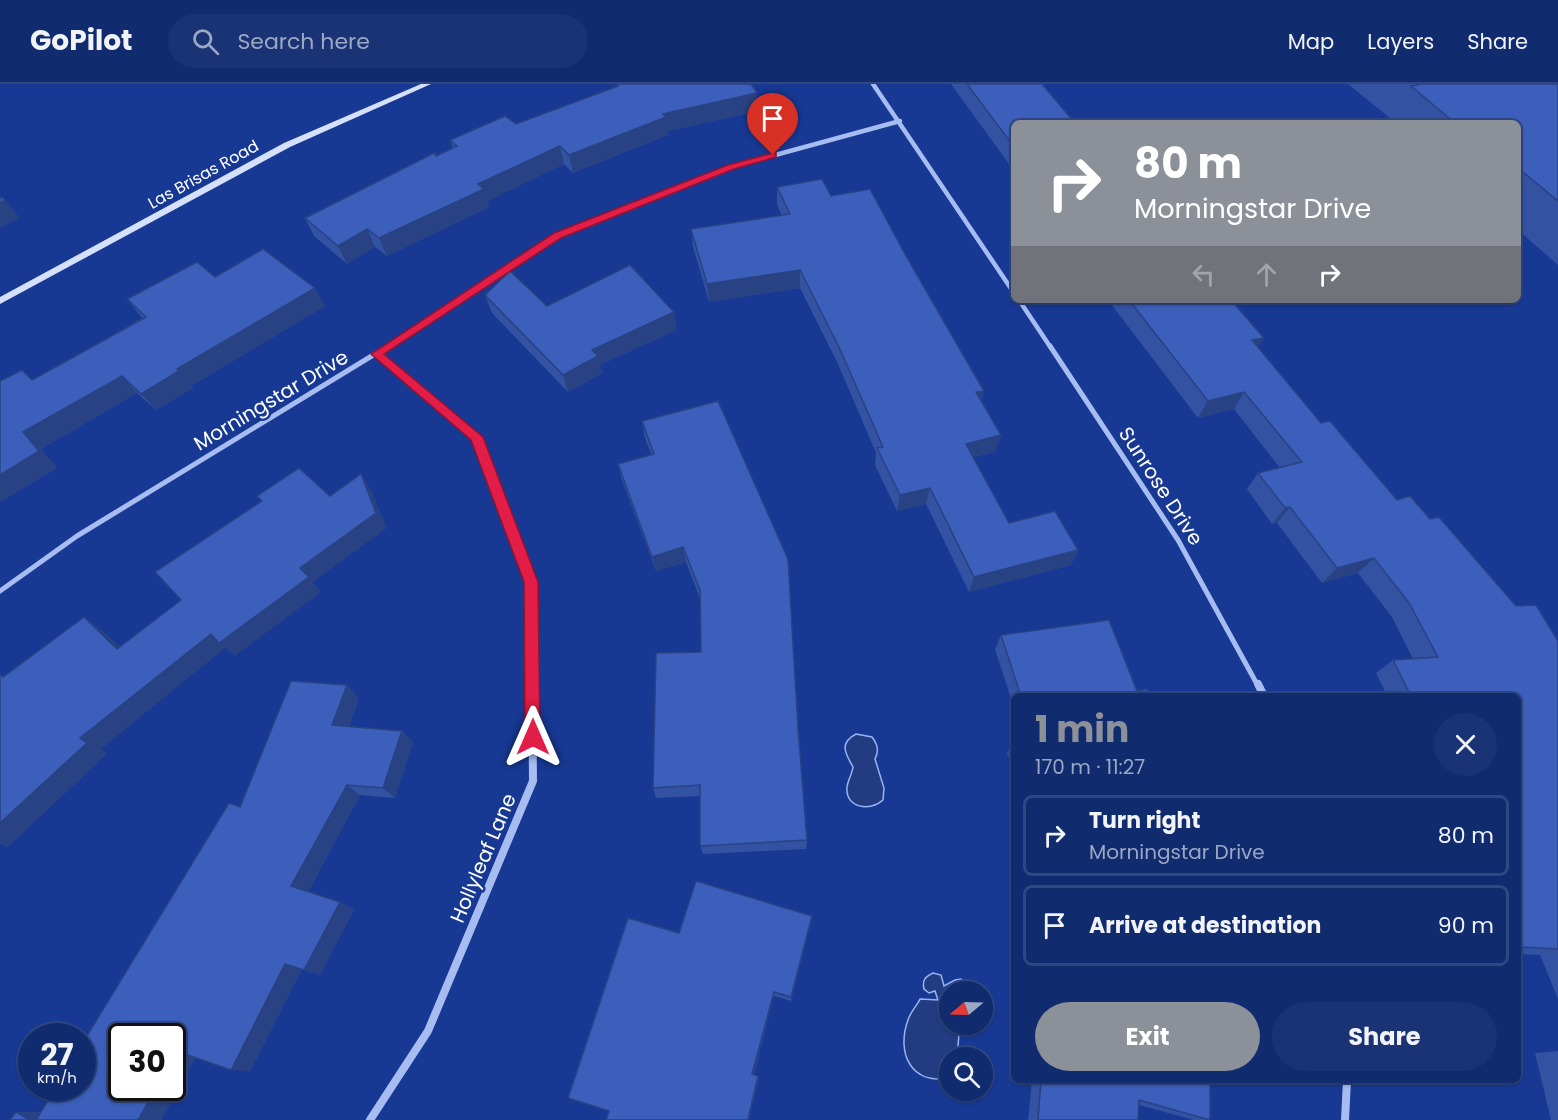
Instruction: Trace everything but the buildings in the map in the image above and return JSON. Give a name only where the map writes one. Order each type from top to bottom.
[{"type":"street","name":"Las Brisas Road","points":[[0,301],[287,145],[427,84]]},
{"type":"street","points":[[873,84],[1011,288]]},
{"type":"street","name":"Morningstar Drive","points":[[0,591],[77,536],[376,354],[558,235],[731,167],[900,121]]},
{"type":"street","name":"Sunrose Drive","points":[[1021,303],[1178,540],[1262,693]]},
{"type":"street","name":"Hollyleaf Lane","points":[[370,1120],[428,1031],[533,781],[531,582],[527,570],[477,437],[376,354]]},
{"type":"street","points":[[1345,1120],[1347,1083]]},
{"type":"water","points":[[856,734],[872,737],[876,743],[875,759],[884,788],[883,800],[872,806],[854,804],[847,794],[853,767],[845,745]]},
{"type":"water","points":[[933,973],[941,975],[943,981],[939,981],[939,1035],[959,1035],[958,1047],[939,1047],[939,1079],[925,1077],[916,1071],[906,1055],[904,1044],[909,1017],[920,999],[938,1000],[935,991],[929,993],[924,989],[923,983]]},
{"type":"route","points":[[533,737],[531,582],[477,437],[376,354],[558,235],[731,167],[773,155]]}]
